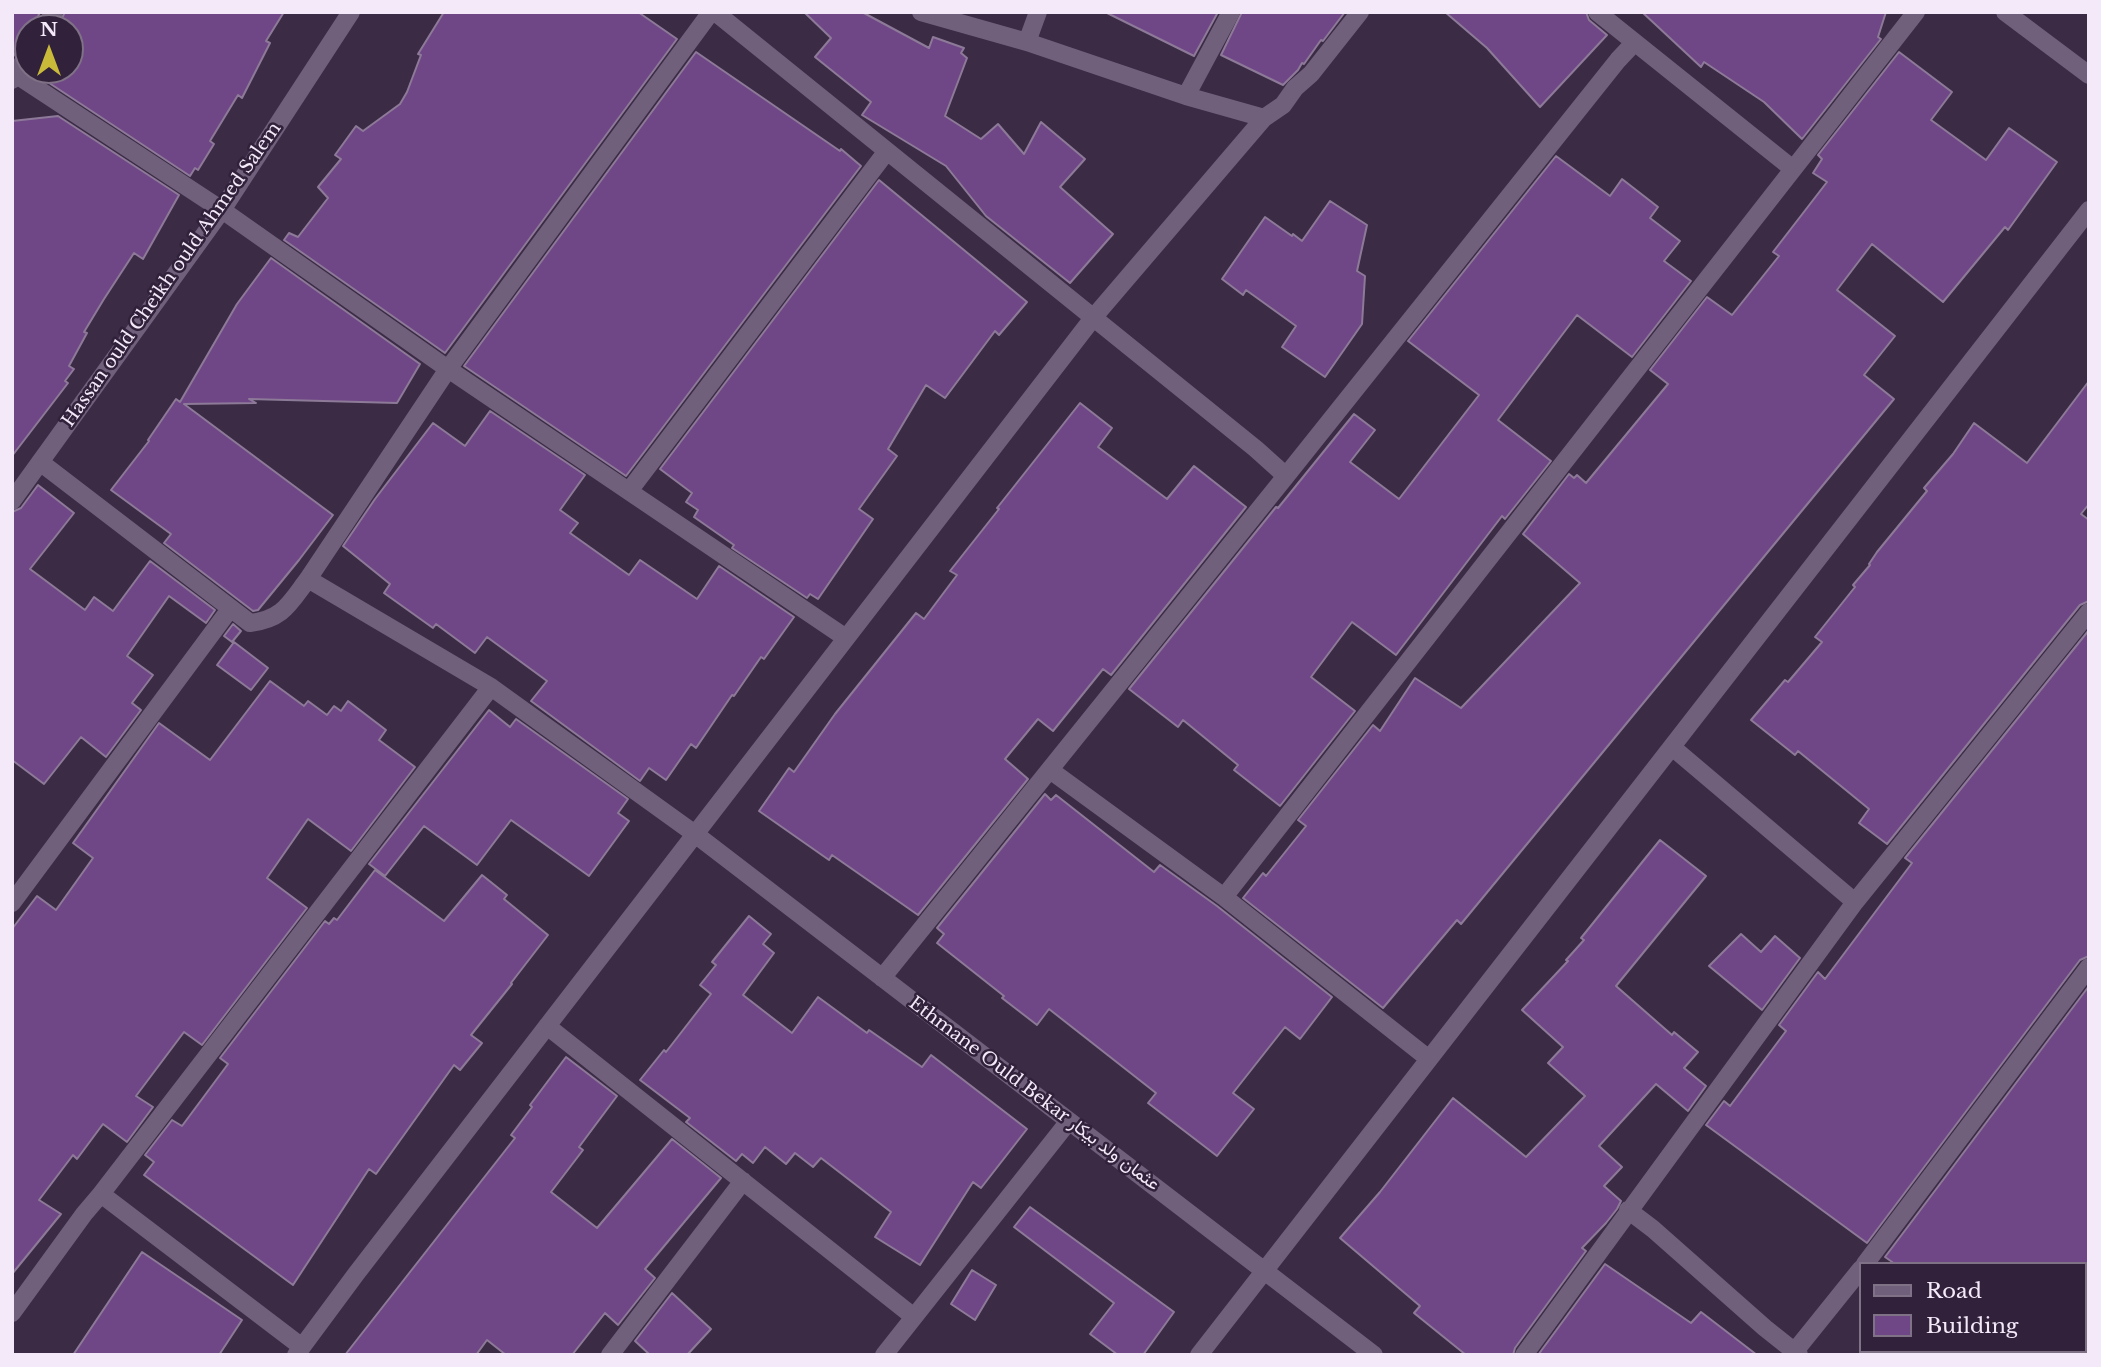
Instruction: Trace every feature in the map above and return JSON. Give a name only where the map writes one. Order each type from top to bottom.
[{"type":"street","name":"Hassan ould Cheikh ould Ahmed Salem","points":[[12,501],[222,210],[351,12]]},
{"type":"street","points":[[40,462],[250,623],[266,621],[283,612],[308,579],[448,369],[713,12],[1256,449],[1286,476]]},
{"type":"street","points":[[920,12],[1027,42],[1186,96],[1264,118]]},
{"type":"street","points":[[1027,42],[1038,12]]},
{"type":"street","points":[[1186,96],[1231,12]]},
{"type":"street","points":[[101,1194],[299,1351],[1093,318],[1264,118],[1283,105],[1295,88],[1311,74],[1360,12]]},
{"type":"street","points":[[1597,12],[1794,169]]},
{"type":"street","points":[[1224,897],[1916,12]]},
{"type":"street","points":[[2005,12],[2089,75]]},
{"type":"street","points":[[882,978],[1634,43]]},
{"type":"street","points":[[13,75],[222,210],[448,369],[846,638]]},
{"type":"street","points":[[629,491],[887,151]]},
{"type":"street","points":[[1199,1355],[2089,210]]},
{"type":"street","name":"Ethmane Ould Bekar عثمان ولد بيكار","points":[[308,579],[491,687],[695,834],[1374,1355]]},
{"type":"street","points":[[12,903],[230,609]]},
{"type":"street","points":[[1524,1355],[1855,902],[2089,612]]},
{"type":"street","points":[[12,1313],[84,1214],[491,687]]},
{"type":"street","points":[[1672,747],[1855,902]]},
{"type":"street","points":[[1050,770],[1224,897],[1429,1059]]},
{"type":"street","points":[[1867,1262],[2089,967]]},
{"type":"street","points":[[547,1026],[914,1317]]},
{"type":"street","points":[[884,1355],[1069,1121]]},
{"type":"street","points":[[610,1355],[743,1181]]},
{"type":"street","points":[[1628,1210],[1797,1353],[1860,1270]]},
{"type":"building","points":[[12,12],[40,12],[14,14],[12,58]]},
{"type":"building","points":[[284,12],[266,41],[270,43],[242,98],[238,95],[210,141],[214,144],[198,170],[195,168],[190,176],[51,84],[84,84],[84,14],[64,14]]},
{"type":"building","points":[[444,12],[638,12],[677,39],[445,353],[284,240],[289,233],[298,237],[328,198],[318,187],[341,159],[335,155],[356,126],[363,131],[400,104],[421,55],[418,54]]},
{"type":"building","points":[[804,12],[862,12],[929,48],[933,37],[964,48],[961,53],[967,58],[945,116],[981,139],[998,124],[1024,154],[1041,122],[1085,159],[1060,187],[1113,234],[1070,283],[986,216],[946,166],[862,115],[871,102],[815,57],[831,38]]},
{"type":"building","points":[[1105,12],[1218,12],[1194,56]]},
{"type":"building","points":[[1242,12],[1345,12],[1304,64],[1302,63],[1283,85],[1221,55]]},
{"type":"building","points":[[1445,12],[1586,12],[1589,20],[1607,35],[1540,107],[1487,48]]},
{"type":"building","points":[[1642,12],[1886,12],[1878,37],[1881,39],[1802,139],[1764,102],[1704,62],[1701,67]]},
{"type":"building","points":[[696,52],[840,151],[841,149],[861,166],[626,476],[464,366]]},
{"type":"building","points":[[1899,52],[1952,92],[1931,120],[1986,160],[2009,128],[2057,162],[2008,230],[2005,227],[1943,302],[1872,244],[1837,290],[1895,336],[1864,375],[1894,399],[1461,924],[1457,920],[1383,1008],[1243,898],[1263,873],[1266,876],[1306,826],[1298,820],[1373,725],[1380,731],[1415,678],[1461,708],[1580,583],[1523,534],[1569,474],[1574,478],[1577,475],[1586,483],[1668,384],[1650,370],[1707,297],[1732,315],[1779,256],[1773,252],[1827,182],[1813,173],[1822,159],[1818,155]]},
{"type":"building","points":[[58,116],[179,195],[143,259],[134,253],[84,332],[87,333],[69,366],[74,369],[65,381],[68,383],[12,456],[12,121]]},
{"type":"building","points":[[1556,156],[1610,196],[1622,179],[1658,207],[1650,218],[1680,241],[1664,261],[1691,281],[1632,357],[1577,315],[1498,420],[1551,461],[1505,519],[1502,516],[1396,655],[1352,622],[1311,677],[1355,711],[1280,806],[1234,770],[1238,765],[1183,720],[1178,727],[1129,689],[1354,414],[1375,430],[1350,462],[1399,499],[1479,395],[1408,341]]},
{"type":"building","points":[[879,180],[1027,302],[999,335],[995,331],[945,398],[926,385],[888,449],[897,456],[859,509],[873,519],[818,599],[810,594],[807,598],[732,548],[734,545],[694,517],[698,510],[686,502],[692,493],[660,469]]},
{"type":"building","points":[[1330,201],[1367,225],[1357,271],[1365,276],[1362,324],[1325,377],[1282,347],[1296,326],[1246,290],[1243,295],[1222,279],[1265,217],[1302,241]]},
{"type":"building","points":[[271,258],[420,364],[397,403],[249,399],[256,403],[184,404],[333,515],[258,610],[253,611],[164,543],[171,534],[111,490],[149,441],[176,399],[180,402],[237,304]]},
{"type":"building","points":[[2089,381],[2089,504],[2081,514],[2089,520],[2089,601],[2080,605],[1887,844],[1859,823],[1869,809],[1798,751],[1795,755],[1751,720],[1822,642],[1815,637],[1855,587],[1853,585],[1877,552],[1927,491],[1924,488],[1953,454],[1974,423],[2027,463]]},
{"type":"building","points":[[1080,403],[1112,428],[1098,447],[1167,499],[1194,466],[1246,507],[1111,675],[1103,669],[1053,731],[1038,719],[1005,759],[1028,779],[918,915],[832,855],[829,860],[759,811],[789,768],[794,772],[835,714],[916,613],[924,619],[957,575],[950,571]]},
{"type":"building","points":[[490,411],[585,475],[560,510],[578,523],[570,533],[629,575],[640,560],[697,599],[719,566],[794,617],[764,659],[761,657],[734,696],[732,695],[696,748],[691,744],[666,780],[649,768],[640,781],[531,701],[547,681],[487,637],[475,653],[436,624],[433,628],[384,593],[390,584],[343,546],[433,423],[465,446]]},
{"type":"building","points":[[38,485],[74,513],[30,569],[85,610],[94,597],[113,611],[150,561],[215,610],[206,623],[169,596],[127,656],[153,675],[132,703],[141,710],[106,757],[81,737],[44,784],[12,760],[12,512],[21,508]]},
{"type":"building","points":[[233,624],[241,631],[232,642],[224,636]]},
{"type":"building","points":[[2089,630],[2089,956],[2080,960],[1867,1243],[1706,1125],[1724,1101],[1730,1106],[1786,1031],[1779,1025],[1818,972],[1825,979],[1912,863],[1905,858]]},
{"type":"building","points":[[234,642],[268,668],[251,690],[217,665]]},
{"type":"building","points":[[270,681],[304,706],[308,701],[327,715],[334,706],[341,711],[348,701],[386,730],[379,740],[415,767],[351,851],[308,819],[267,878],[307,908],[202,1045],[184,1032],[136,1096],[153,1107],[127,1142],[103,1124],[77,1159],[73,1155],[39,1200],[61,1214],[12,1274],[12,929],[37,896],[56,910],[93,858],[73,843],[159,723],[210,760]]},
{"type":"building","points":[[489,710],[510,727],[516,719],[628,799],[618,813],[629,821],[589,876],[511,820],[477,865],[424,826],[385,876],[369,864]]},
{"type":"building","points":[[1045,794],[1051,800],[1056,795],[1154,872],[1160,865],[1217,906],[1332,997],[1300,1039],[1285,1027],[1233,1093],[1254,1109],[1217,1156],[1148,1103],[1156,1093],[1049,1009],[1037,1025],[937,943],[944,934],[937,928]]},
{"type":"building","points":[[1660,840],[1706,876],[1616,986],[1672,1035],[1674,1032],[1698,1052],[1684,1068],[1706,1086],[1688,1111],[1656,1084],[1599,1146],[1622,1167],[1604,1186],[1621,1201],[1617,1209],[1582,1248],[1586,1251],[1515,1348],[1513,1355],[1466,1355],[1414,1313],[1420,1306],[1340,1238],[1380,1192],[1453,1098],[1526,1157],[1585,1096],[1548,1063],[1563,1047],[1522,1010],[1568,961],[1566,960],[1584,940],[1581,938]]},
{"type":"building","points":[[375,870],[444,921],[482,875],[507,895],[504,899],[548,935],[471,1035],[482,1043],[460,1070],[454,1065],[376,1174],[369,1169],[293,1285],[144,1175],[154,1162],[145,1155],[172,1120],[182,1126],[228,1064],[220,1058],[325,921],[329,924],[334,918],[337,920]]},
{"type":"building","points":[[749,916],[771,934],[763,944],[774,953],[743,995],[792,1033],[818,997],[867,1033],[869,1030],[922,1067],[931,1055],[1027,1129],[981,1188],[973,1182],[920,1265],[875,1237],[891,1212],[821,1158],[813,1167],[795,1153],[786,1164],[765,1147],[753,1163],[742,1154],[736,1161],[686,1122],[690,1118],[640,1080],[664,1050],[666,1052],[711,994],[700,985],[716,965],[712,962]]},
{"type":"building","points":[[1741,934],[1761,952],[1775,936],[1800,958],[1762,1010],[1709,966]]},
{"type":"building","points":[[2089,986],[2089,1264],[1892,1262],[1885,1257]]},
{"type":"building","points":[[566,1057],[617,1096],[579,1147],[583,1150],[551,1192],[597,1228],[672,1139],[721,1178],[645,1269],[655,1278],[618,1325],[605,1313],[572,1355],[506,1355],[487,1340],[476,1355],[345,1355],[515,1138],[511,1135]]},
{"type":"building","points":[[1030,1207],[1174,1312],[1143,1355],[1118,1355],[1090,1334],[1114,1303],[1014,1227]]},
{"type":"building","points":[[142,1252],[242,1320],[219,1355],[73,1355]]},
{"type":"building","points":[[1605,1264],[1691,1323],[1701,1312],[1757,1355],[1538,1355]]},
{"type":"building","points":[[972,1270],[996,1285],[975,1320],[951,1304]]},
{"type":"building","points":[[672,1293],[711,1329],[687,1355],[650,1355],[635,1341]]}]
